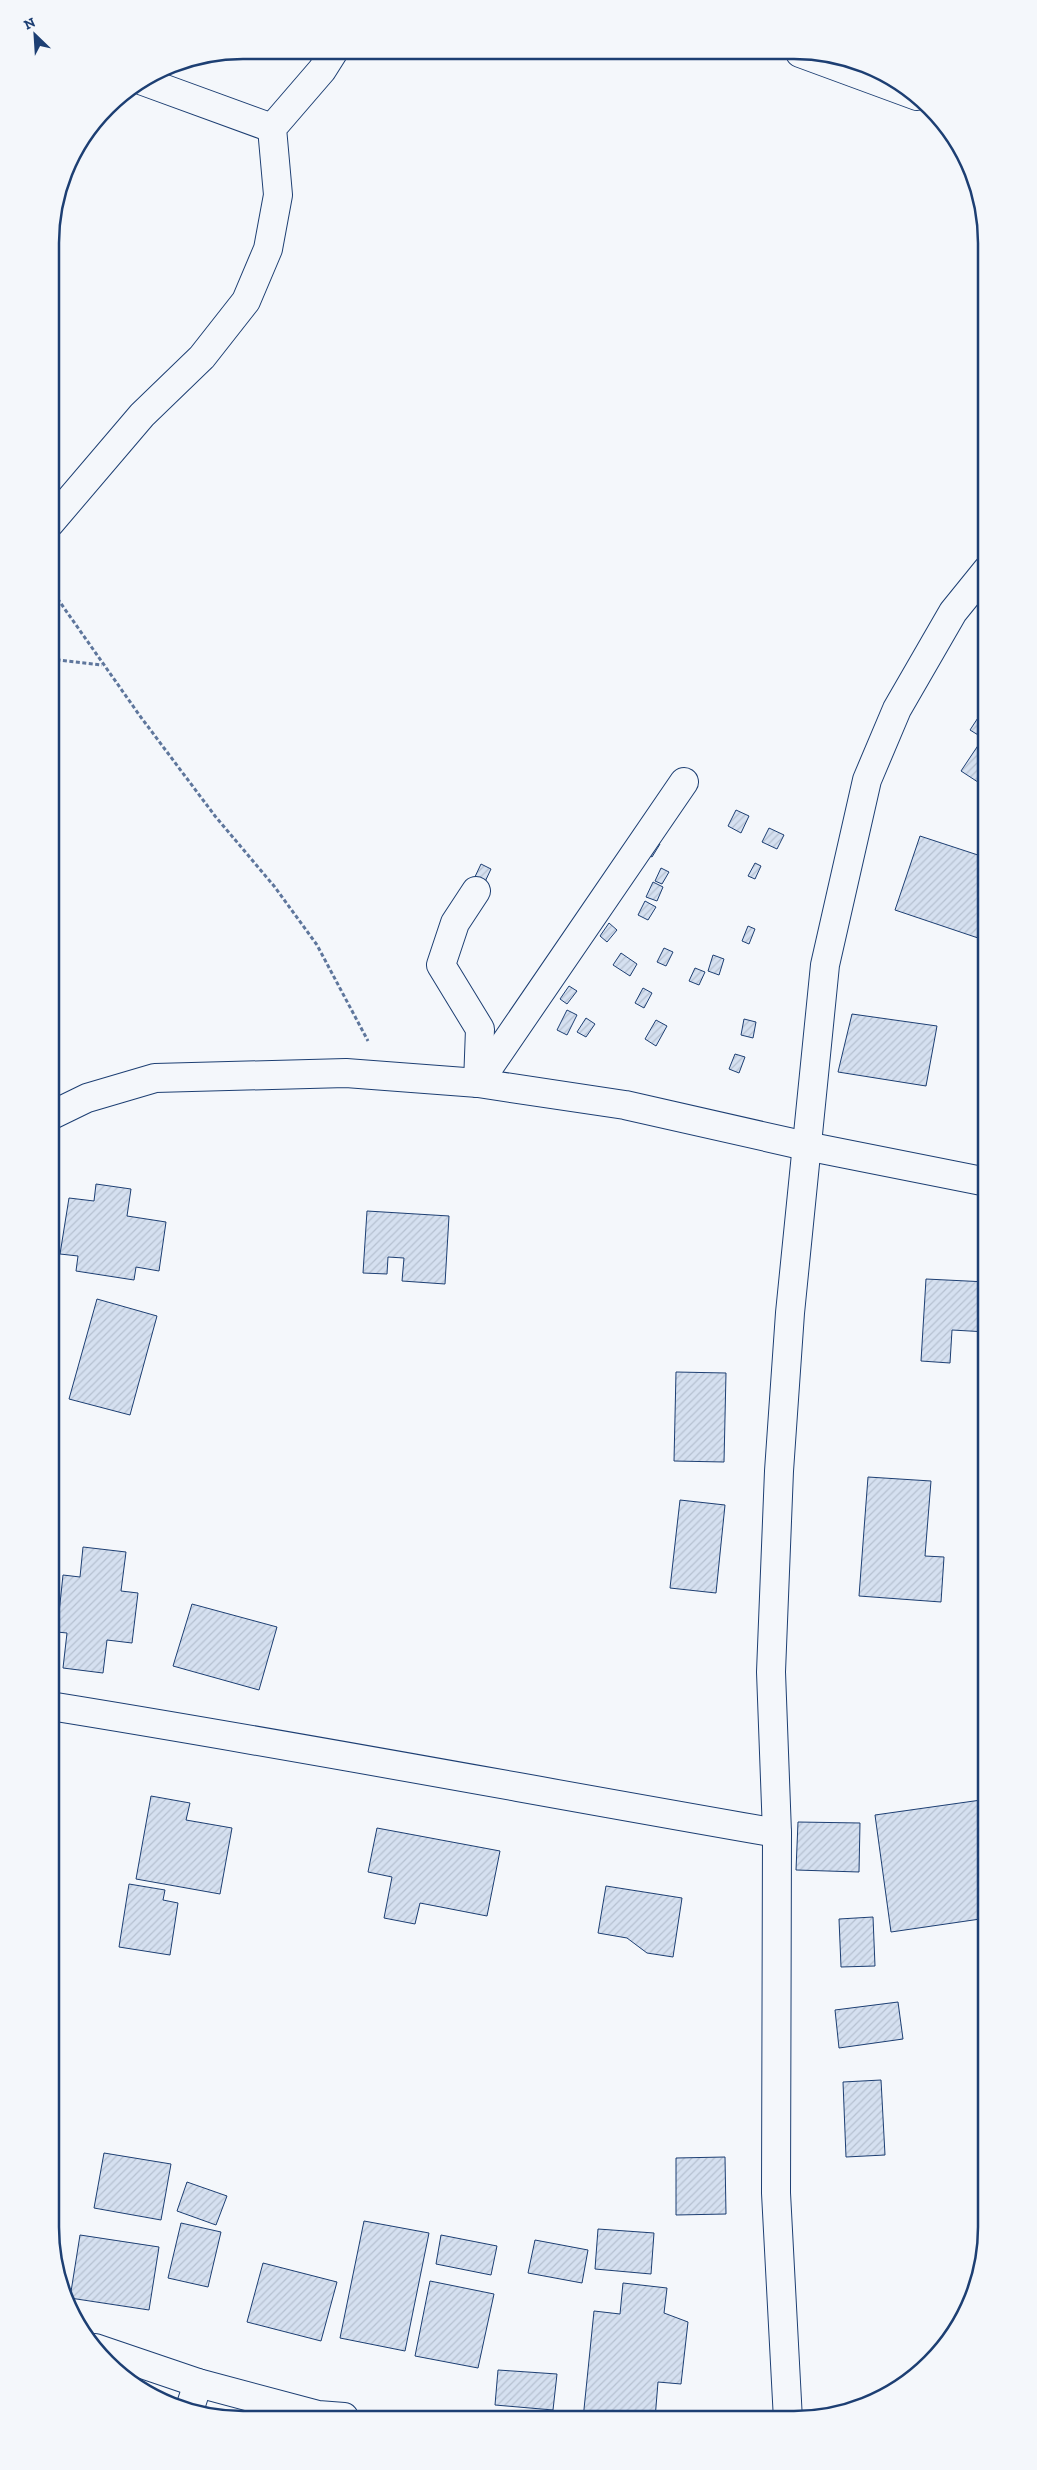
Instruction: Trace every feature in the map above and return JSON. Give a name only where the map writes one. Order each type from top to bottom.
[{"type":"street","points":[[59,512],[142,415],[202,357],[246,301],[268,249],[278,195],[272,128],[322,70],[329,59]]},
{"type":"street","points":[[816,60],[893,87]]},
{"type":"street","points":[[150,84],[272,128]]},
{"type":"street","points":[[788,2411],[776,2193],[777,1833],[771,1672],[779,1490],[790,1313],[806,1146],[825,966],[867,780],[902,701],[953,612],[978,581]]},
{"type":"street","points":[[478,1083],[684,782]]},
{"type":"street","points":[[476,892],[455,923],[441,966],[480,1029],[478,1083]]},
{"type":"street","points":[[59,1112],[87,1098],[155,1078],[346,1073],[478,1083],[625,1105],[806,1146],[978,1180]]},
{"type":"street","points":[[59,1707],[220,1733],[427,1772],[777,1833]]},
{"type":"street","points":[[108,2352],[198,2383],[303,2411]]},
{"type":"street","points":[[191,2404],[198,2383]]},
{"type":"path","points":[[59,601],[102,665],[214,816],[274,886],[318,944],[386,1076]]},
{"type":"path","points":[[59,660],[102,665]]},
{"type":"building","points":[[978,718],[978,735],[970,730]]},
{"type":"building","points":[[978,746],[978,782],[961,771]]},
{"type":"building","points":[[736,810],[749,816],[741,833],[728,826]]},
{"type":"building","points":[[769,828],[784,835],[777,849],[762,842]]},
{"type":"building","points":[[920,836],[978,855],[978,938],[895,910]]},
{"type":"building","points":[[651,838],[660,844],[652,857],[642,851]]},
{"type":"building","points":[[755,863],[761,866],[755,879],[748,876]]},
{"type":"building","points":[[481,864],[491,869],[483,886],[473,881]]},
{"type":"building","points":[[661,868],[669,872],[662,884],[655,881]]},
{"type":"building","points":[[653,882],[663,887],[657,901],[646,897]]},
{"type":"building","points":[[645,901],[656,907],[648,920],[638,915]]},
{"type":"building","points":[[609,923],[617,930],[607,942],[600,936]]},
{"type":"building","points":[[748,926],[755,929],[749,944],[742,941]]},
{"type":"building","points":[[664,948],[673,952],[666,966],[657,962]]},
{"type":"building","points":[[621,953],[637,964],[630,976],[613,965]]},
{"type":"building","points":[[713,955],[724,959],[719,975],[708,971]]},
{"type":"building","points":[[695,968],[705,972],[699,985],[689,981]]},
{"type":"building","points":[[569,986],[577,991],[567,1004],[560,999]]},
{"type":"building","points":[[643,988],[652,993],[644,1008],[635,1003]]},
{"type":"building","points":[[567,1010],[577,1015],[567,1035],[557,1030]]},
{"type":"building","points":[[852,1014],[937,1026],[926,1086],[838,1072]]},
{"type":"building","points":[[586,1018],[595,1024],[586,1037],[577,1032]]},
{"type":"building","points":[[744,1019],[756,1022],[753,1038],[741,1035]]},
{"type":"building","points":[[656,1020],[667,1026],[656,1046],[645,1039]]},
{"type":"building","points":[[735,1054],[745,1057],[739,1073],[729,1069]]},
{"type":"building","points":[[96,1184],[131,1189],[127,1216],[166,1222],[159,1271],[136,1267],[134,1280],[76,1271],[78,1256],[60,1254],[69,1198],[94,1201]]},
{"type":"building","points":[[367,1211],[449,1216],[445,1284],[402,1281],[404,1258],[388,1257],[387,1274],[363,1273]]},
{"type":"building","points":[[926,1279],[978,1282],[978,1331],[952,1330],[950,1363],[921,1361]]},
{"type":"building","points":[[97,1299],[157,1316],[130,1415],[69,1399]]},
{"type":"building","points":[[676,1372],[726,1373],[724,1462],[674,1461]]},
{"type":"building","points":[[868,1477],[931,1481],[925,1556],[944,1557],[941,1602],[859,1596]]},
{"type":"building","points":[[680,1500],[725,1505],[716,1593],[670,1588]]},
{"type":"building","points":[[83,1547],[126,1552],[121,1591],[138,1593],[132,1643],[107,1640],[103,1673],[63,1668],[67,1633],[59,1632],[59,1613],[63,1575],[80,1577]]},
{"type":"building","points":[[192,1604],[277,1627],[259,1690],[173,1666]]},
{"type":"building","points":[[151,1796],[190,1803],[186,1820],[232,1828],[220,1894],[136,1879]]},
{"type":"building","points":[[978,1800],[978,1919],[891,1932],[875,1815]]},
{"type":"building","points":[[798,1822],[860,1823],[859,1872],[796,1870]]},
{"type":"building","points":[[377,1828],[500,1851],[487,1916],[420,1903],[415,1924],[384,1918],[392,1877],[368,1872]]},
{"type":"building","points":[[129,1884],[165,1890],[163,1900],[178,1903],[170,1955],[119,1947]]},
{"type":"building","points":[[606,1886],[682,1898],[673,1957],[647,1953],[627,1938],[598,1933]]},
{"type":"building","points":[[873,1917],[875,1966],[841,1967],[839,1919]]},
{"type":"building","points":[[898,2002],[903,2039],[839,2048],[835,2010]]},
{"type":"building","points":[[881,2080],[885,2155],[846,2157],[843,2082]]},
{"type":"building","points":[[104,2153],[171,2164],[161,2220],[94,2208]]},
{"type":"building","points":[[725,2157],[726,2214],[676,2215],[676,2158]]},
{"type":"building","points":[[187,2182],[227,2196],[216,2225],[177,2211]]},
{"type":"building","points":[[364,2221],[429,2233],[405,2351],[340,2338]]},
{"type":"building","points":[[181,2223],[221,2232],[208,2287],[168,2278]]},
{"type":"building","points":[[598,2229],[654,2233],[651,2274],[595,2269]]},
{"type":"building","points":[[80,2235],[159,2247],[149,2310],[73,2298],[71,2292]]},
{"type":"building","points":[[441,2235],[497,2246],[491,2275],[436,2264]]},
{"type":"building","points":[[535,2240],[588,2250],[582,2283],[528,2273]]},
{"type":"building","points":[[263,2263],[337,2282],[321,2341],[247,2322]]},
{"type":"building","points":[[430,2281],[494,2294],[478,2368],[415,2356]]},
{"type":"building","points":[[623,2283],[667,2288],[664,2313],[688,2322],[681,2384],[658,2382],[656,2411],[584,2411],[594,2311],[620,2314]]},
{"type":"building","points":[[498,2370],[557,2374],[553,2410],[495,2405]]}]
